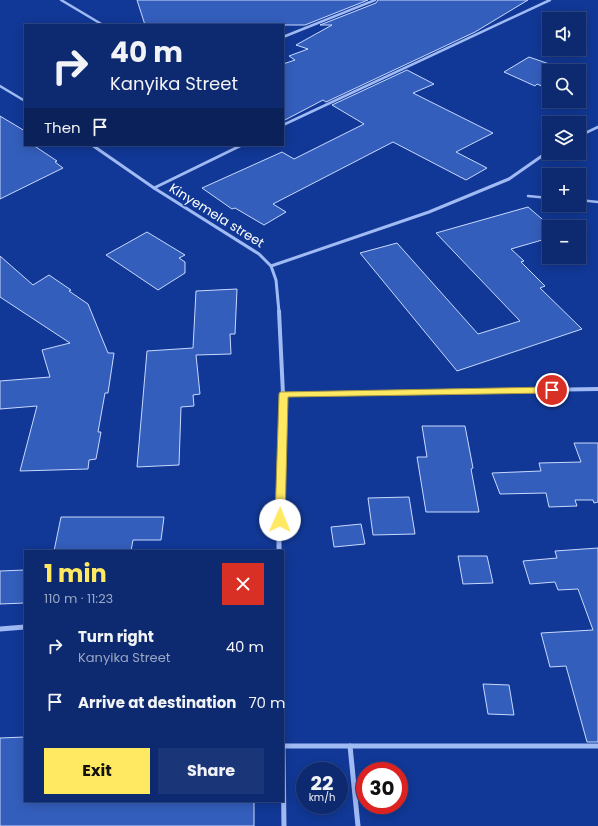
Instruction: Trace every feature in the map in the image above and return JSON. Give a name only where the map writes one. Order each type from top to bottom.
[{"type":"street","points":[[61,0],[101,24]]},
{"type":"street","points":[[284,37],[375,0]]},
{"type":"street","points":[[284,125],[550,0]]},
{"type":"street","points":[[0,86],[24,100]]},
{"type":"street","points":[[586,133],[598,127]]},
{"type":"street","name":"Kinyemela street","points":[[93,146],[154,188],[259,254],[271,266],[276,280],[278,297],[283,394],[279,550]]},
{"type":"street","points":[[154,188],[240,146]]},
{"type":"street","points":[[271,266],[436,209],[509,179],[542,156]]},
{"type":"street","points":[[283,394],[598,389]]},
{"type":"street","points":[[0,630],[24,627]]},
{"type":"street","points":[[284,746],[598,746]]},
{"type":"street","points":[[350,746],[358,826]]},
{"type":"street","points":[[284,802],[284,826]]},
{"type":"lane","points":[[528,196],[542,197]]},
{"type":"lane","points":[[586,201],[598,202]]},
{"type":"building","points":[[137,0],[368,0],[305,25],[145,24]]},
{"type":"building","points":[[378,0],[528,0],[475,32],[326,102],[323,100],[284,120],[284,64],[295,60],[289,56],[308,49],[296,45],[332,25],[320,25],[376,3]]},
{"type":"building","points":[[529,57],[549,64],[542,64],[542,86],[537,84],[535,86],[504,72]]},
{"type":"building","points":[[407,70],[434,84],[413,93],[493,133],[456,152],[487,168],[466,180],[393,142],[273,204],[286,212],[264,225],[235,208],[232,209],[202,188],[282,152],[294,159],[364,124],[332,105]]},
{"type":"building","points":[[0,116],[24,130],[24,146],[34,146],[57,161],[55,162],[63,168],[0,199]]},
{"type":"building","points":[[528,207],[543,220],[542,240],[511,249],[524,261],[521,262],[545,286],[540,288],[582,329],[457,371],[360,253],[397,243],[478,334],[520,321],[436,233]]},
{"type":"building","points":[[147,232],[185,255],[179,258],[185,262],[185,273],[158,290],[106,255]]},
{"type":"building","points":[[0,256],[33,285],[49,275],[88,304],[108,353],[114,353],[108,393],[105,393],[98,432],[101,432],[96,459],[89,460],[88,469],[20,471],[37,406],[0,409],[0,381],[50,377],[42,350],[70,343],[0,297]]},
{"type":"building","points":[[237,289],[235,334],[230,334],[231,354],[196,355],[200,394],[193,395],[194,406],[181,407],[179,465],[137,467],[147,351],[193,348],[196,291]]},
{"type":"building","points":[[422,426],[465,426],[479,512],[426,512],[417,457],[427,457]]},
{"type":"building","points":[[574,443],[598,443],[598,502],[594,503],[593,500],[575,500],[577,506],[549,507],[546,493],[500,494],[492,473],[541,471],[539,463],[581,462]]},
{"type":"building","points":[[409,497],[415,534],[373,535],[368,498]]},
{"type":"building","points":[[61,517],[164,517],[161,540],[133,540],[131,550],[54,550]]},
{"type":"building","points":[[361,524],[365,544],[334,547],[331,527]]},
{"type":"building","points":[[598,548],[598,742],[587,742],[566,666],[550,667],[541,633],[593,630],[578,589],[558,590],[555,582],[530,584],[523,561],[557,558],[555,551]]},
{"type":"building","points":[[458,556],[487,556],[493,583],[463,584]]},
{"type":"building","points":[[24,570],[24,603],[0,604],[0,571]]},
{"type":"building","points":[[483,684],[509,685],[514,715],[488,714]]},
{"type":"building","points":[[24,737],[24,802],[254,802],[254,826],[0,826],[0,738]]},
{"type":"route","points":[[280,520],[283,394],[552,390]]}]
